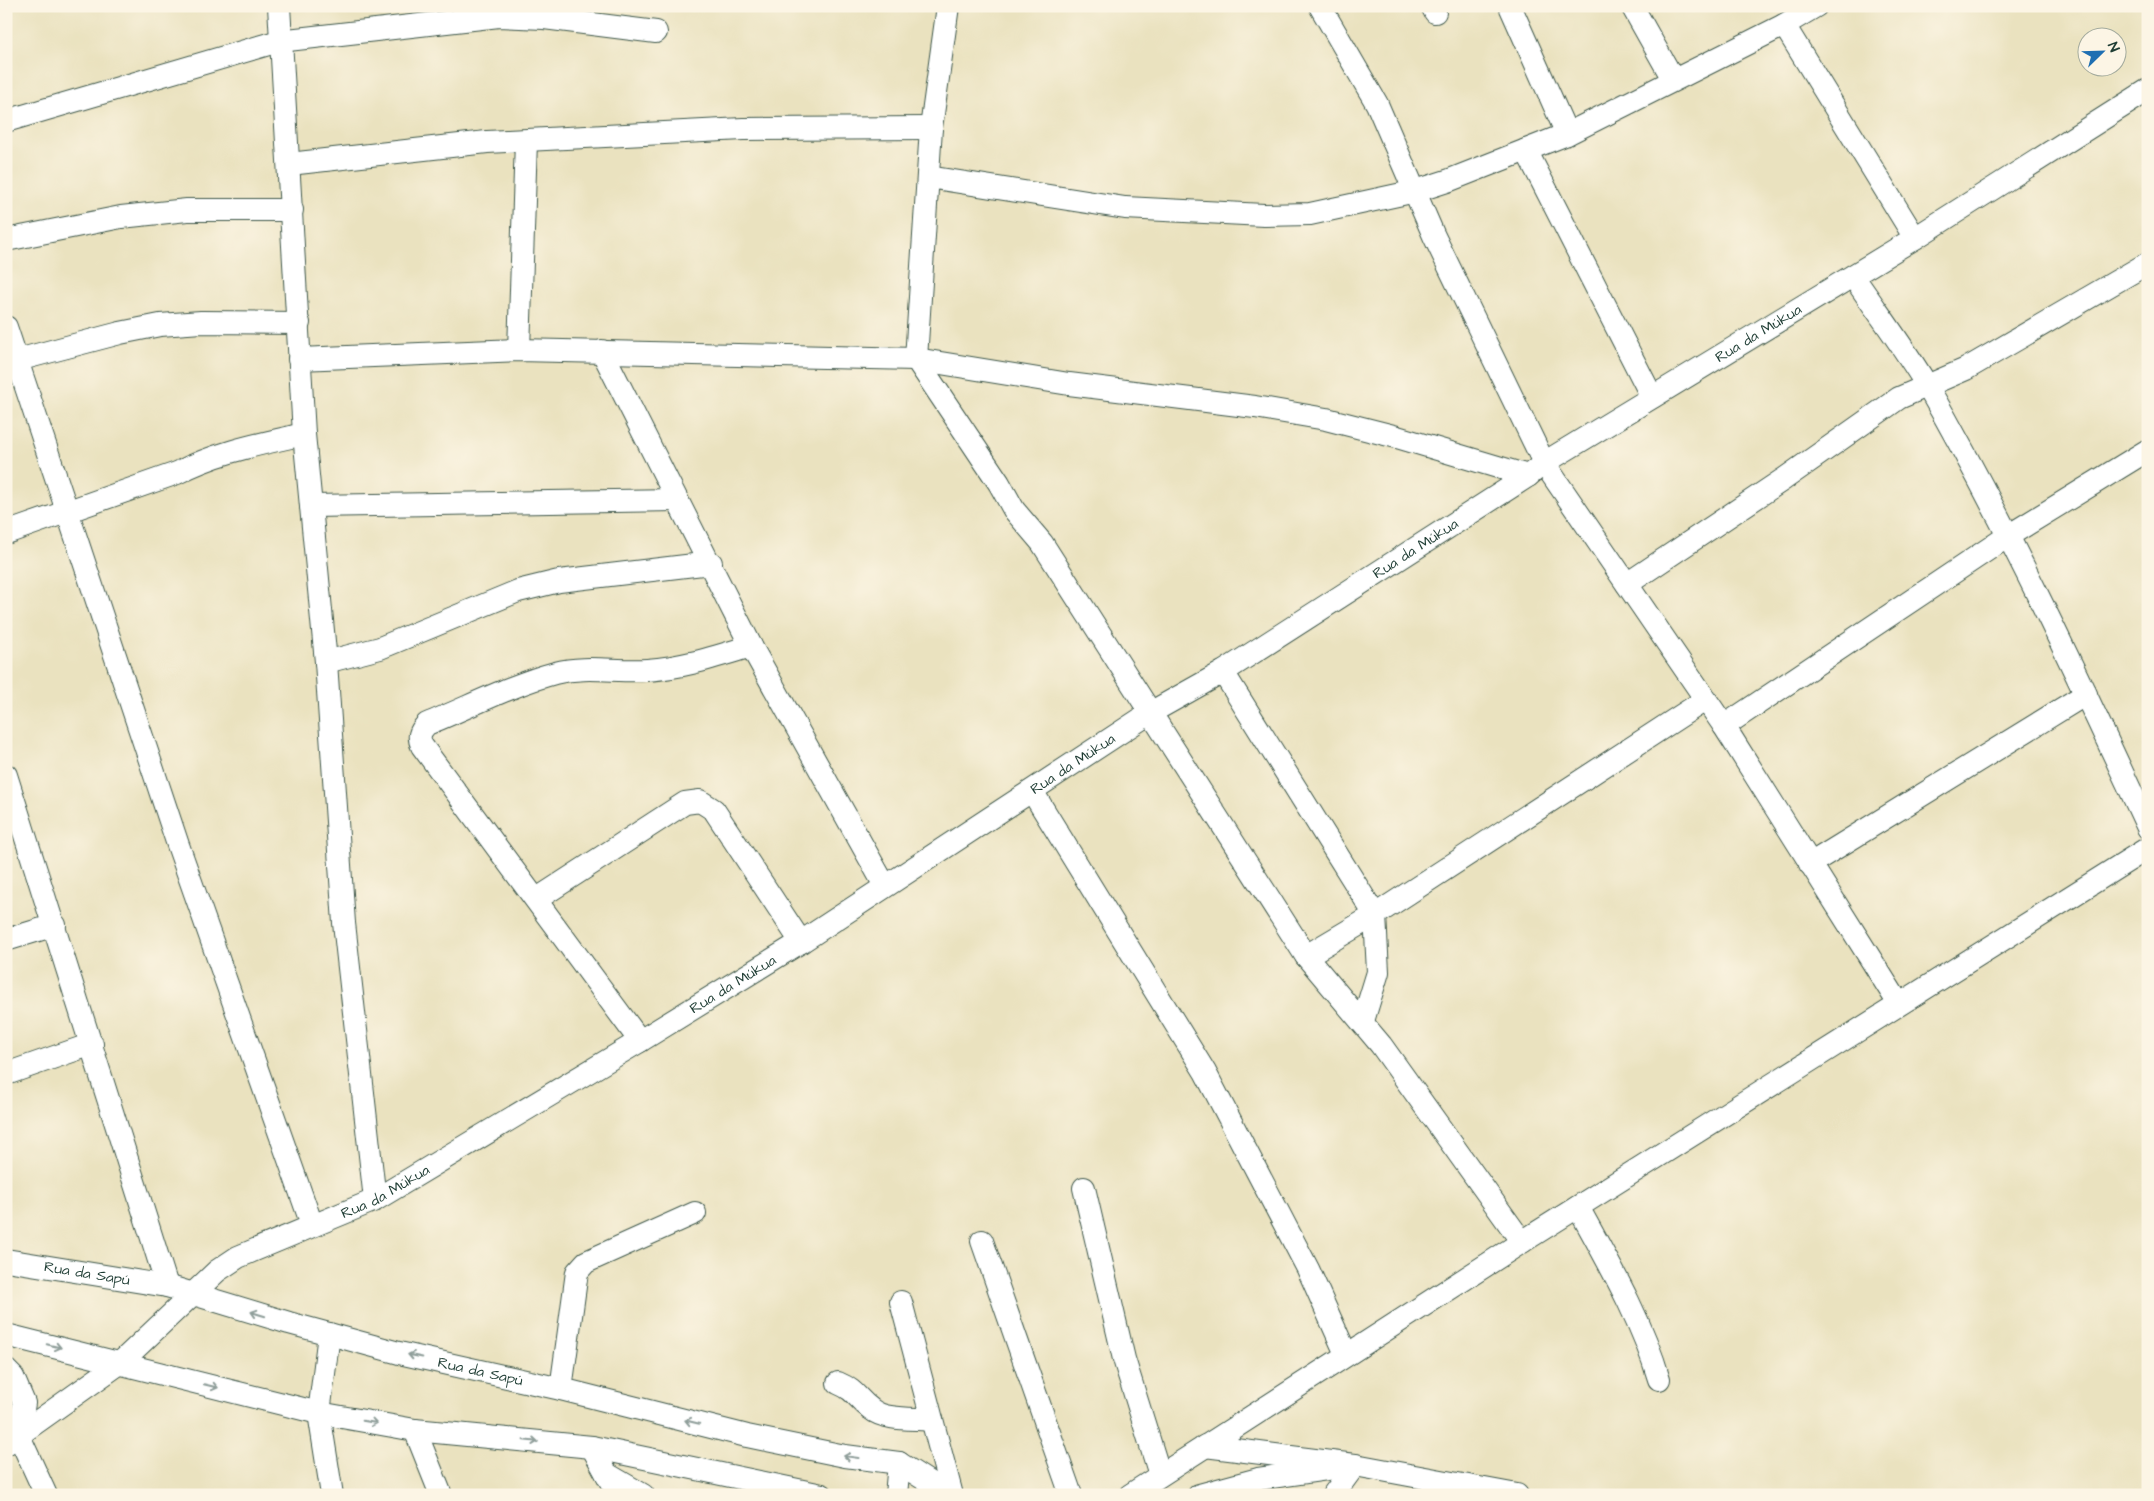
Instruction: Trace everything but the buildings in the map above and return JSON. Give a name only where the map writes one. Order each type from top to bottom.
[{"type":"street","points":[[279,6],[304,434],[326,662],[344,923],[375,1200]]},
{"type":"street","points":[[948,6],[931,128],[916,359],[999,483],[1014,510],[1042,543],[1306,956],[1363,1021],[1522,1242]]},
{"type":"street","points":[[1320,6],[1377,104],[1536,469],[1627,584],[1724,726],[1899,1004]]},
{"type":"street","points":[[1510,6],[1566,134]]},
{"type":"street","points":[[1632,6],[1673,79]]},
{"type":"street","points":[[928,177],[1125,208],[1264,215],[1310,214],[1416,191],[1450,180],[1566,134],[1784,25],[1816,6]]},
{"type":"street","points":[[6,121],[280,41],[499,16],[544,18],[656,32]]},
{"type":"street","points":[[1784,25],[1915,238]]},
{"type":"street","name":"Rua da Múkua","points":[[10,1438],[120,1363],[217,1270],[238,1257],[375,1200],[640,1041],[801,942],[1150,713],[1223,672],[1536,469],[1915,238],[2148,90]]},
{"type":"street","points":[[289,164],[487,142],[743,128],[931,128]]},
{"type":"street","points":[[519,350],[526,141]]},
{"type":"street","points":[[1526,150],[1652,397]]},
{"type":"street","points":[[6,240],[121,217],[167,212],[292,210]]},
{"type":"street","points":[[1627,584],[1784,479],[1899,398],[1966,370],[2148,263]]},
{"type":"street","points":[[1853,276],[1928,387],[2008,536],[2086,694],[2148,828]]},
{"type":"street","points":[[11,361],[160,325],[201,322],[299,323]]},
{"type":"street","points":[[6,327],[11,361],[67,512],[178,845],[312,1226]]},
{"type":"street","points":[[299,359],[519,350],[916,359],[1069,384],[1326,419],[1536,469]]},
{"type":"street","points":[[602,351],[676,500],[711,563],[751,646],[885,886]]},
{"type":"street","points":[[6,533],[177,473],[199,461],[232,450],[304,434]]},
{"type":"street","points":[[1724,726],[2008,536],[2148,450]]},
{"type":"street","points":[[312,506],[676,500]]},
{"type":"street","points":[[326,662],[380,648],[518,591],[559,581],[711,563]]},
{"type":"street","points":[[640,1041],[422,746],[419,739],[421,730],[427,724],[555,673],[588,668],[622,670],[682,667],[751,646]]},
{"type":"street","points":[[1223,672],[1375,915],[1378,972],[1363,1021]]},
{"type":"street","points":[[1810,864],[2086,694]]},
{"type":"street","points":[[1306,956],[1375,915],[1705,700]]},
{"type":"street","points":[[6,775],[12,809],[55,925],[167,1286]]},
{"type":"street","points":[[1032,791],[1205,1072],[1308,1269],[1346,1354]]},
{"type":"street","points":[[536,899],[685,803],[700,801],[714,810],[801,942]]},
{"type":"street","points":[[1130,1495],[1578,1206],[2148,848]]},
{"type":"street","points":[[6,940],[55,925]]},
{"type":"street","points":[[6,1074],[92,1044]]},
{"type":"street","points":[[1084,1188],[1124,1359],[1160,1475]]},
{"type":"street","points":[[1578,1206],[1624,1292],[1652,1356],[1659,1379]]},
{"type":"street","points":[[560,1390],[577,1272],[586,1262],[695,1213]]},
{"type":"street","points":[[982,1241],[1071,1495]]},
{"type":"street","name":"Rua da Sapú","points":[[6,1260],[167,1286],[399,1353],[747,1436],[845,1456],[899,1463],[950,1495]]},
{"type":"street","points":[[901,1302],[950,1495]]},
{"type":"street","points":[[329,1334],[319,1413],[332,1495]]},
{"type":"street","points":[[6,1335],[319,1413],[415,1430],[592,1447],[822,1495]]},
{"type":"street","points":[[6,1370],[13,1377],[24,1403],[10,1438],[46,1495]]},
{"type":"street","points":[[838,1383],[852,1388],[871,1410],[883,1415],[932,1420]]},
{"type":"street","points":[[415,1430],[441,1495]]},
{"type":"street","points":[[1205,1446],[1355,1465],[1517,1495]]},
{"type":"street","points":[[592,1447],[618,1495]]},
{"type":"street","points":[[896,1495],[899,1463]]},
{"type":"street","points":[[1199,1495],[1258,1479],[1355,1465]]},
{"type":"street","points":[[1333,1495],[1355,1465]]},
{"type":"street","points":[[607,1474],[643,1495]]}]
